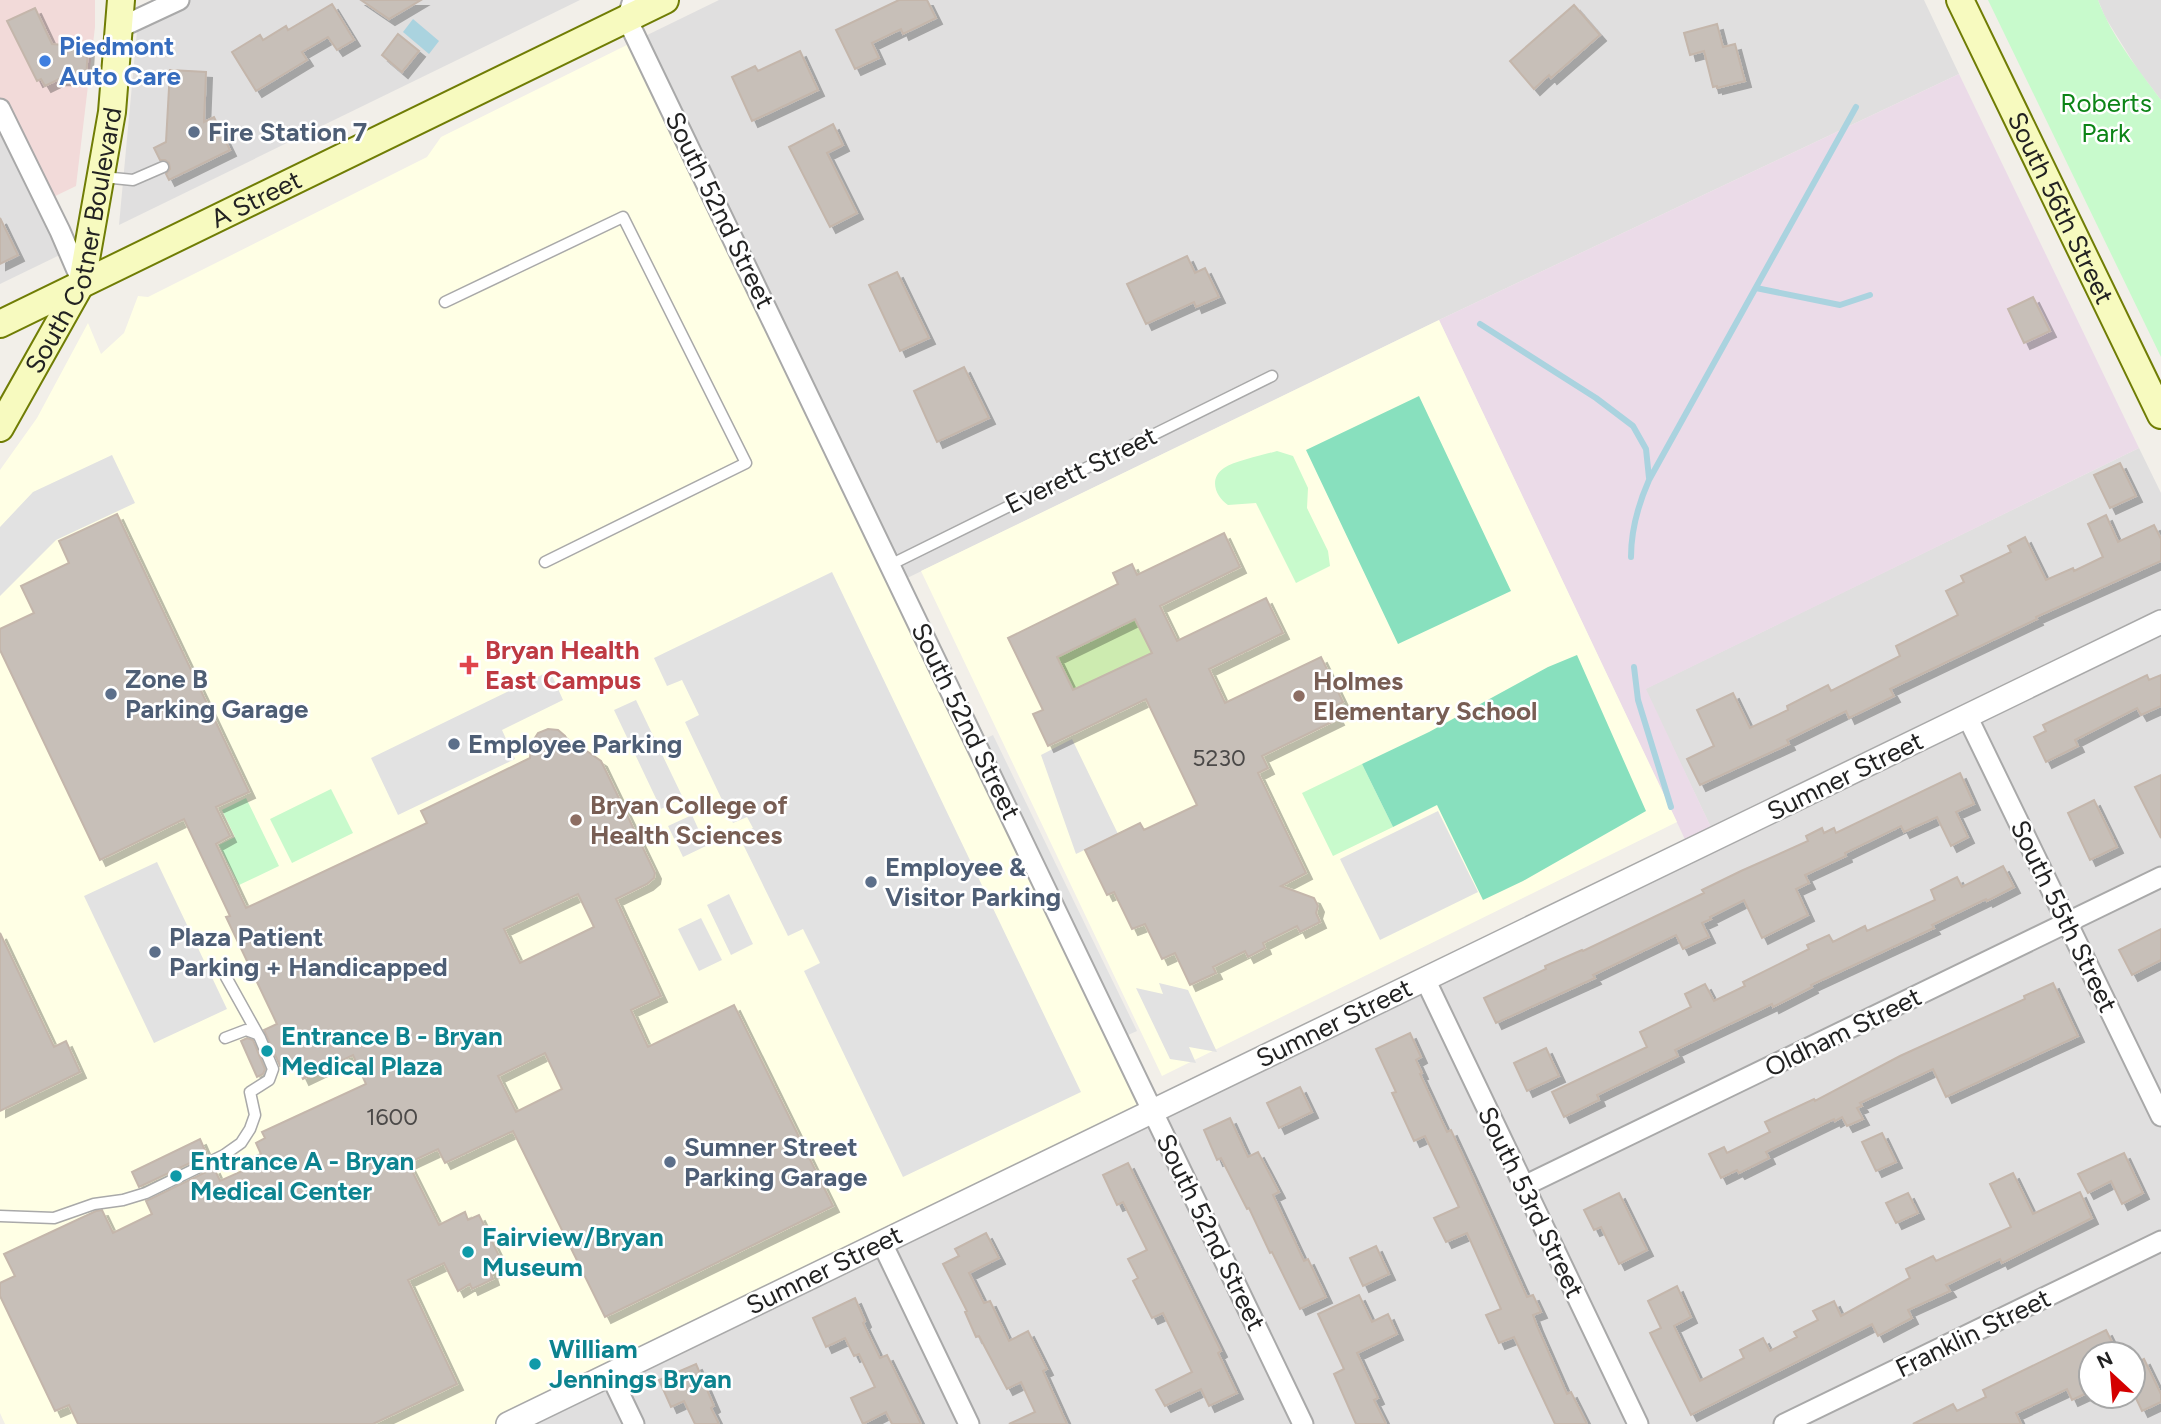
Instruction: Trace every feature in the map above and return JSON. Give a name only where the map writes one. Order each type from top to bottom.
[{"type":"main road","name":"South Cotner Boulevard","points":[[0,428],[82,282],[112,112],[121,0]]},
{"type":"main road","name":"A Street","points":[[0,324],[630,9],[665,0]]},
{"type":"main road","name":"South 56th Street","points":[[1960,0],[2161,415]]},
{"type":"street","points":[[119,28],[179,0]]},
{"type":"street","name":"South 52nd Street","points":[[630,9],[890,565],[1303,1424]]},
{"type":"street","points":[[0,108],[82,282]]},
{"type":"street","name":"Sumner Street","points":[[508,1424],[2161,622]]},
{"type":"street","name":"South 55th Street","points":[[1967,716],[2161,1116]]},
{"type":"street","name":"Oldham Street","points":[[1524,1186],[2161,877]]},
{"type":"street","name":"South 53rd Street","points":[[1425,979],[1638,1424]]},
{"type":"street","name":"Franklin Street","points":[[1784,1424],[2161,1241]]},
{"type":"street","points":[[882,1242],[969,1424]]},
{"type":"street","points":[[610,1374],[634,1424]]},
{"type":"lane","points":[[102,177],[133,180],[163,167]]},
{"type":"lane","points":[[445,302],[623,217],[746,463],[545,562]]},
{"type":"lane","name":"Everett Street","points":[[890,565],[1272,376]]},
{"type":"lane","points":[[0,1216],[54,1218],[94,1205],[130,1199],[238,1146],[247,1134],[255,1115],[250,1092],[270,1080],[273,1073],[272,1063],[226,977]]},
{"type":"lane","points":[[225,1038],[246,1030],[257,1034]]},
{"type":"shaded area","points":[[0,0],[95,0],[95,27],[76,186],[45,201],[0,109]]},
{"type":"shaded area","points":[[179,0],[580,0],[119,225],[138,20]]},
{"type":"shaded area","points":[[719,0],[1924,0],[1959,74],[1439,320],[899,582],[637,40]]},
{"type":"shaded area","points":[[2098,0],[2161,0],[2161,100],[2138,70],[2105,17]]},
{"type":"shaded area","name":"Bryan Health East Campus","points":[[637,40],[1153,1111],[508,1424],[5,1424],[0,1413],[0,470],[37,418],[88,323],[101,354],[124,333],[138,296],[148,297],[427,157],[441,137]]},
{"type":"shaded area","points":[[1959,74],[2139,448],[1646,689],[1716,838],[1690,850],[1439,320]]},
{"type":"shaded area","points":[[0,109],[68,251],[0,284]]},
{"type":"shaded area","name":"Holmes Elementary School","points":[[1439,320],[1677,822],[1162,1076],[921,571]]},
{"type":"shaded area","points":[[2139,448],[2161,493],[2161,1424],[508,1424],[1716,838],[1645,689]]},
{"type":"shaded area","points":[[112,455],[135,503],[56,540],[0,596],[0,527],[33,492]]},
{"type":"shaded area","name":"Employee & Visitor Parking","points":[[832,572],[1081,1092],[903,1177],[804,971],[820,963],[803,929],[788,936],[739,836],[753,828],[747,817],[733,823],[685,722],[699,715],[682,680],[667,686],[654,658]]},
{"type":"shaded area","name":"Employee Parking","points":[[550,671],[563,700],[502,730],[515,759],[398,815],[371,758]]},
{"type":"shaded area","points":[[636,700],[683,798],[661,809],[614,710]]},
{"type":"shaded area","points":[[993,735],[1137,1031],[1119,1039],[976,743]]},
{"type":"shaded area","points":[[1072,739],[1118,834],[1076,854],[1041,755]]},
{"type":"shaded area","points":[[1438,811],[1478,892],[1380,940],[1340,859]]},
{"type":"shaded area","points":[[692,815],[706,846],[683,857],[668,826]]},
{"type":"shaded area","name":"Plaza Patient Parking + Handicapped","points":[[157,862],[227,1009],[154,1043],[84,896]]},
{"type":"shaded area","points":[[729,894],[753,944],[731,955],[707,905]]},
{"type":"shaded area","points":[[701,918],[722,960],[699,971],[678,929]]},
{"type":"shaded area","points":[[1159,983],[1188,990],[1217,1052],[1189,1047],[1196,1063],[1170,1059],[1136,988],[1163,994]]},
{"type":"green space","name":"Roberts Park","points":[[1988,0],[2098,0],[2118,40],[2161,100],[2161,357]]},
{"type":"green space","points":[[1419,396],[1511,591],[1398,644],[1306,450]]},
{"type":"green space","points":[[1277,451],[1293,456],[1308,488],[1307,508],[1328,551],[1330,566],[1296,583],[1256,503],[1228,505],[1217,493],[1215,482],[1224,468]]},
{"type":"green space","points":[[1135,619],[1152,653],[1073,690],[1057,657]]},
{"type":"green space","points":[[1577,655],[1646,811],[1523,881],[1483,900],[1437,805],[1393,827],[1362,764],[1429,732],[1548,667]]},
{"type":"green space","points":[[1362,764],[1393,827],[1333,856],[1302,793]]},
{"type":"green space","points":[[331,789],[353,833],[292,863],[270,819]]},
{"type":"green space","points":[[246,798],[279,866],[239,885],[219,845],[235,837],[222,810]]},
{"type":"water","points":[[413,19],[439,41],[429,54],[403,32]]},
{"type":"building","points":[[361,0],[421,0],[389,19]]},
{"type":"building","points":[[899,0],[927,0],[936,18],[903,34],[901,29],[872,43],[879,58],[855,69],[836,30]]},
{"type":"building","points":[[332,4],[354,40],[337,50],[328,37],[302,52],[307,60],[256,91],[232,52],[260,35],[263,40],[286,26],[288,30]]},
{"type":"building","points":[[1574,5],[1600,35],[1551,78],[1549,75],[1534,89],[1510,61]]},
{"type":"building","name":"Piedmont Auto Care","points":[[35,8],[52,44],[88,47],[86,80],[59,79],[45,86],[41,79],[37,81],[7,21]]},
{"type":"building","points":[[1717,24],[1723,47],[1735,44],[1745,81],[1717,88],[1713,87],[1704,51],[1690,55],[1684,33]]},
{"type":"building","points":[[398,34],[419,51],[402,72],[382,55]]},
{"type":"building","points":[[800,51],[818,90],[752,121],[732,77],[755,66],[758,71]]},
{"type":"building","name":"Fire Station 7","points":[[170,70],[206,72],[204,122],[214,117],[230,150],[169,180],[166,174],[170,169],[169,163],[160,160],[154,148],[166,142]]},
{"type":"building","points":[[833,124],[843,145],[827,153],[857,213],[830,227],[789,147]]},
{"type":"building","points":[[0,218],[18,255],[0,264]]},
{"type":"building","points":[[1187,256],[1195,273],[1205,268],[1219,297],[1196,307],[1194,302],[1146,324],[1127,284]]},
{"type":"building","points":[[897,272],[929,338],[900,351],[869,285]]},
{"type":"building","points":[[2033,297],[2050,331],[2024,343],[2008,309]]},
{"type":"building","points":[[964,367],[989,418],[937,442],[914,391]]},
{"type":"building","points":[[2120,463],[2136,496],[2110,508],[2094,475]]},
{"type":"building","points":[[117,514],[249,792],[216,807],[230,836],[216,844],[246,908],[427,823],[421,811],[530,758],[531,744],[538,733],[548,729],[558,730],[571,746],[585,750],[601,761],[655,873],[654,878],[647,884],[616,899],[661,996],[631,1010],[648,1047],[734,1005],[833,1206],[605,1317],[513,1131],[445,1163],[438,1149],[408,1163],[439,1225],[465,1212],[468,1220],[479,1215],[504,1266],[491,1273],[493,1279],[472,1289],[470,1284],[458,1291],[444,1263],[408,1280],[457,1384],[373,1424],[78,1424],[69,1405],[55,1411],[0,1296],[0,1283],[15,1276],[4,1254],[96,1211],[102,1210],[113,1233],[152,1214],[146,1201],[214,1168],[220,1181],[258,1164],[254,1157],[261,1154],[256,1143],[265,1138],[262,1132],[366,1084],[353,1055],[303,1079],[294,1060],[280,1066],[264,1030],[277,1024],[226,917],[230,916],[184,819],[100,860],[0,650],[0,629],[34,613],[21,586],[69,563],[59,541]],"holes":[[[578,894],[594,927],[520,963],[504,929]],[[545,1053],[562,1089],[516,1112],[498,1076]]]},
{"type":"building","points":[[2106,515],[2118,542],[2154,525],[2161,539],[2161,561],[2036,617],[2037,619],[1890,689],[1894,696],[1849,718],[1846,711],[1787,740],[1789,744],[1700,785],[1687,759],[1714,746],[1697,710],[1733,693],[1750,728],[1788,710],[1787,706],[1828,685],[1831,691],[1900,656],[1896,646],[1958,615],[1946,591],[1964,582],[1961,576],[2011,552],[2008,546],[2025,537],[2046,580],[2073,568],[2074,571],[2103,557],[2088,524]]},
{"type":"building","name":"Holmes Elementary School","points":[[1224,533],[1240,567],[1160,606],[1177,641],[1266,598],[1283,633],[1209,669],[1225,703],[1321,657],[1343,702],[1332,708],[1338,719],[1262,756],[1268,768],[1258,773],[1306,873],[1281,886],[1314,898],[1320,922],[1300,932],[1297,926],[1263,943],[1265,948],[1248,957],[1245,951],[1213,967],[1216,973],[1190,985],[1175,953],[1162,959],[1145,924],[1132,929],[1114,892],[1107,895],[1085,850],[1140,823],[1144,830],[1197,805],[1146,699],[1048,746],[1033,714],[1043,710],[1008,638],[1118,584],[1113,573],[1132,564],[1137,575]],"holes":[[[1135,619],[1152,653],[1073,690],[1057,657]]]},
{"type":"building","points":[[2147,675],[2149,680],[2161,675],[2161,706],[2141,715],[2137,708],[2075,740],[2078,746],[2046,762],[2034,737],[2046,731],[2043,725]]},
{"type":"building","points":[[1960,773],[1974,804],[1956,812],[1968,837],[1951,846],[1937,817],[1904,832],[1901,826],[1805,875],[1809,883],[1796,889],[1808,915],[1762,938],[1744,900],[1702,923],[1709,937],[1683,949],[1676,935],[1593,975],[1595,978],[1496,1023],[1484,998],[1546,969],[1545,966],[1583,951],[1704,893],[1702,890],[1741,871],[1808,841],[1806,836],[1822,828],[1824,833],[1834,828],[1836,833]]},
{"type":"building","points":[[2161,775],[2161,838],[2135,787]]},
{"type":"building","points":[[2094,800],[2117,847],[2090,860],[2068,813]]},
{"type":"building","points":[[2003,866],[2014,887],[1932,925],[1934,928],[1811,985],[1812,987],[1773,1007],[1772,1004],[1675,1050],[1678,1056],[1597,1095],[1599,1100],[1564,1117],[1552,1092],[1647,1047],[1640,1032],[1691,1007],[1685,994],[1705,984],[1714,1001],[1745,986],[1743,982],[1809,949],[1807,945],[1829,935],[1833,942],[1865,926],[1867,931],[1935,900],[1931,890],[1957,877],[1962,887]]},
{"type":"building","points":[[2161,929],[2161,960],[2132,975],[2119,950]]},
{"type":"building","points":[[0,933],[54,1047],[66,1041],[80,1072],[0,1111]]},
{"type":"building","points":[[2053,983],[2078,1036],[1946,1097],[1933,1069],[1860,1103],[1862,1106],[1857,1108],[1863,1119],[1847,1126],[1842,1117],[1835,1121],[1834,1119],[1766,1152],[1769,1158],[1739,1173],[1737,1170],[1721,1178],[1709,1154],[1724,1147],[1727,1153],[1770,1132],[1765,1122],[1814,1099],[1815,1101],[1900,1056],[2025,999],[2024,996]]},
{"type":"building","points":[[1410,1033],[1421,1057],[1416,1060],[1422,1073],[1420,1074],[1447,1132],[1451,1130],[1527,1297],[1533,1295],[1541,1312],[1533,1315],[1537,1326],[1567,1394],[1571,1392],[1587,1424],[1555,1424],[1514,1337],[1499,1343],[1486,1315],[1501,1309],[1467,1233],[1446,1242],[1434,1218],[1459,1207],[1425,1136],[1414,1141],[1376,1049]]},
{"type":"building","points":[[247,1038],[253,1040],[265,1069],[263,1074],[257,1077],[241,1041]]},
{"type":"building","points":[[1546,1048],[1559,1076],[1527,1091],[1514,1063]]},
{"type":"building","points":[[1300,1087],[1312,1112],[1279,1128],[1267,1103]]},
{"type":"building","points":[[1230,1118],[1248,1157],[1258,1152],[1279,1192],[1273,1195],[1304,1261],[1308,1259],[1326,1297],[1300,1309],[1249,1208],[1247,1209],[1221,1158],[1217,1160],[1204,1130]]},
{"type":"building","points":[[1882,1133],[1896,1162],[1876,1171],[1862,1142]]},
{"type":"building","points":[[200,1139],[207,1155],[139,1187],[132,1172]]},
{"type":"building","points":[[2124,1153],[2143,1193],[2122,1204],[2111,1181],[2088,1193],[2078,1174]]},
{"type":"building","points":[[1128,1163],[1221,1351],[1218,1353],[1237,1393],[1209,1406],[1201,1389],[1165,1406],[1156,1390],[1192,1372],[1163,1313],[1152,1318],[1133,1281],[1138,1278],[1128,1259],[1147,1250],[1123,1202],[1117,1205],[1103,1175]]},
{"type":"building","points":[[2013,1173],[2033,1214],[2080,1192],[2092,1218],[2002,1263],[2000,1259],[1946,1285],[1950,1291],[1908,1310],[1912,1318],[1878,1336],[1872,1324],[1691,1415],[1650,1333],[1661,1328],[1648,1301],[1677,1286],[1691,1317],[1674,1326],[1700,1381],[1744,1358],[1740,1350],[1763,1338],[1770,1351],[1797,1337],[1794,1332],[1818,1320],[1813,1311],[1834,1301],[1841,1316],[1910,1278],[1906,1269],[1933,1256],[1936,1261],[2011,1227],[1990,1184]]},
{"type":"building","points":[[1619,1193],[1647,1250],[1619,1264],[1601,1227],[1594,1230],[1584,1210]]},
{"type":"building","points":[[1908,1193],[1918,1213],[1896,1223],[1886,1203]]},
{"type":"building","points":[[986,1233],[999,1258],[969,1273],[984,1303],[990,1301],[1009,1341],[1028,1331],[1047,1369],[1043,1371],[1067,1424],[1009,1424],[1035,1412],[1021,1382],[1007,1389],[979,1336],[976,1337],[965,1312],[967,1311],[943,1264],[959,1256],[955,1249]]},
{"type":"building","points":[[1376,1246],[1389,1274],[1363,1286],[1350,1258]]},
{"type":"building","points":[[1359,1295],[1372,1322],[1388,1314],[1397,1334],[1357,1353],[1378,1398],[1374,1400],[1386,1424],[1356,1424],[1334,1374],[1344,1369],[1318,1314]]},
{"type":"building","points":[[855,1298],[865,1321],[863,1323],[880,1358],[887,1355],[921,1424],[892,1424],[886,1412],[863,1424],[851,1398],[875,1387],[859,1354],[854,1356],[845,1338],[826,1347],[813,1318]]},
{"type":"building","points":[[2106,1330],[2111,1340],[2086,1340]]},
{"type":"building","points":[[2077,1344],[2077,1398],[2072,1400],[2067,1389],[2016,1413],[2021,1424],[1913,1424],[1953,1404],[1957,1411],[1986,1397],[1983,1390]]},
{"type":"building","points":[[696,1364],[719,1424],[695,1424],[684,1401],[671,1407],[659,1380]]},
{"type":"building","points":[[2147,1365],[2161,1394],[2161,1402],[2147,1409]]},
{"type":"waterway","points":[[1631,557],[1636,517],[1649,480],[1856,107]]},
{"type":"waterway","points":[[1756,288],[1840,305],[1870,295]]},
{"type":"waterway","points":[[1480,324],[1596,398],[1633,426],[1646,449],[1649,478]]},
{"type":"waterway","points":[[1634,667],[1638,700],[1671,807]]},
{"type":"place","name":"Piedmont Auto Care","points":[[45,61]]},
{"type":"place","name":"Fire Station 7","points":[[194,132]]},
{"type":"place","name":"Bryan Health East Campus","points":[[469,665]]},
{"type":"place","name":"Zone B Parking Garage","points":[[111,694]]},
{"type":"place","name":"Holmes Elementary School","points":[[1299,696]]},
{"type":"place","name":"Employee Parking","points":[[454,744]]},
{"type":"place","name":"Bryan College of Health Sciences","points":[[576,820]]},
{"type":"place","name":"Employee & Visitor Parking","points":[[871,882]]},
{"type":"place","name":"Plaza Patient Parking + Handicapped","points":[[155,952]]},
{"type":"place","name":"Entrance B - Bryan Medical Plaza","points":[[267,1051]]},
{"type":"place","name":"Sumner Street Parking Garage","points":[[670,1162]]},
{"type":"place","name":"Entrance A - Bryan Medical Center","points":[[176,1176]]},
{"type":"place","name":"Fairview/Bryan Museum","points":[[468,1252]]},
{"type":"place","name":"William Jennings Bryan","points":[[535,1364]]}]
